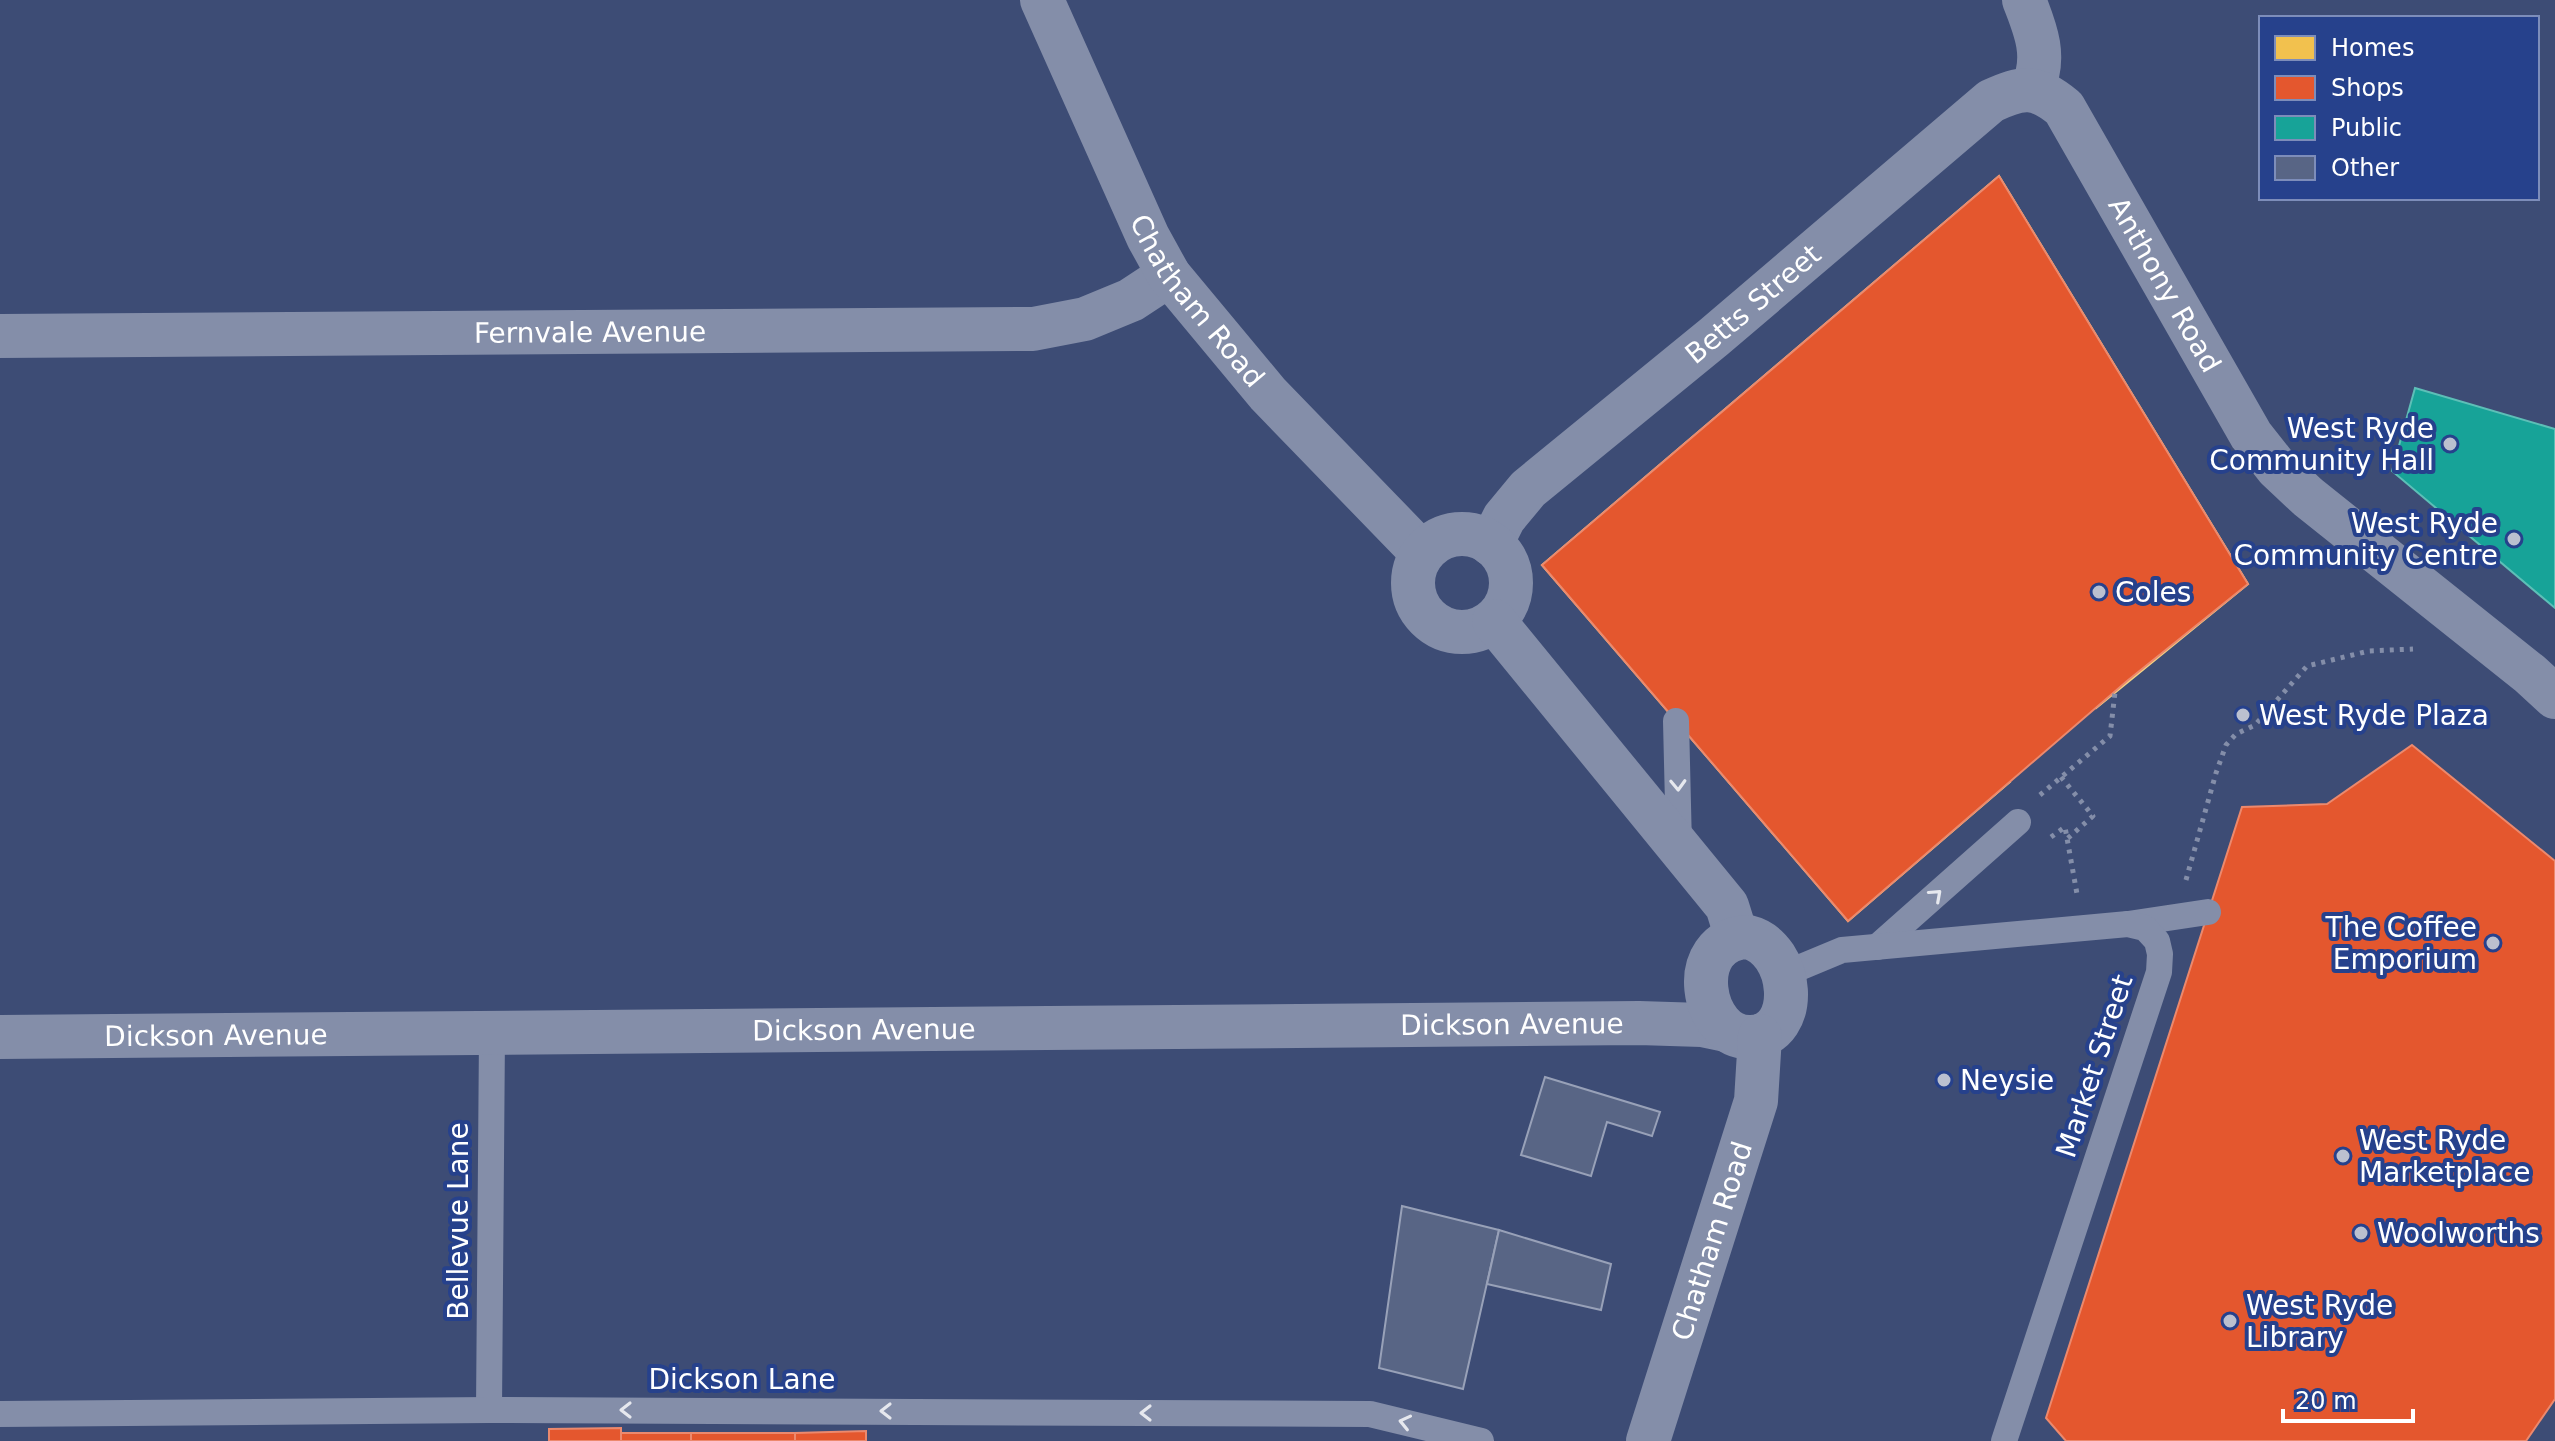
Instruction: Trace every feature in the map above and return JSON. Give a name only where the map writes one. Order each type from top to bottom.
[{"type":"street","name":"Chatham Road","points":[[1042,0],[1148,237],[1169,275],[1268,394],[1422,553]]},
{"type":"street","points":[[2024,0],[2037,32],[2040,57],[2038,77],[2032,89]]},
{"type":"street","name":"Betts Street","points":[[1491,544],[1504,518],[1528,489],[1714,337],[1991,101],[2010,92],[2032,89]]},
{"type":"street","name":"Anthony Road","points":[[2032,89],[2047,94],[2064,108],[2251,435],[2277,468],[2308,497],[2555,697]]},
{"type":"street","name":"Fernvale Avenue","points":[[0,336],[1033,329],[1085,319],[1131,300],[1169,275]]},
{"type":"street","points":[[1463,534],[1478,536],[1491,544],[1502,554],[1509,567],[1510,596],[1504,610],[1494,621],[1473,632],[1448,631],[1427,619],[1414,598],[1412,587],[1413,575],[1422,553],[1434,542],[1463,534]]},
{"type":"street","points":[[1494,621],[1727,906],[1737,938]]},
{"type":"street","points":[[1737,938],[1754,939],[1767,945],[1780,962],[1786,994],[1784,1015],[1770,1032],[1743,1033],[1715,1015],[1706,987],[1711,956],[1718,947],[1737,938]]},
{"type":"street","name":"Dickson Avenue","points":[[0,1037],[1639,1023],[1702,1025],[1743,1033]]},
{"type":"street","name":"Chatham Road","points":[[1648,1441],[1756,1101],[1743,1033]]},
{"type":"lane","points":[[1676,721],[1680,849]]},
{"type":"lane","points":[[1877,947],[2018,822]]},
{"type":"lane","points":[[1782,975],[1842,950],[2128,924],[2208,912]]},
{"type":"lane","name":"Market Street","points":[[2004,1441],[2159,972],[2157,941],[2145,928],[2128,924]]},
{"type":"lane","name":"Bellevue Lane","points":[[489,1410],[492,1033]]},
{"type":"lane","name":"Dickson Lane","points":[[0,1414],[489,1410],[1370,1414],[1481,1441]]},
{"type":"path","points":[[2175,917],[2226,745],[2236,734],[2255,725],[2307,666],[2369,651],[2413,649]]},
{"type":"path","points":[[2061,777],[2093,816],[2067,839]]},
{"type":"building: Homes","points":[[1999,176],[2248,584],[2096,708],[1980,575],[2073,498],[1942,347],[1708,552],[1835,694],[1899,647],[2010,782],[1848,921],[1542,565]]},
{"type":"building: Shops","points":[[1999,176],[2248,584],[2127,681],[1848,921],[1542,565]]},
{"type":"building: Shops","name":"West Ryde Marketplace","points":[[2412,745],[2555,861],[2555,1399],[2526,1441],[2066,1441],[2046,1418],[2242,807],[2327,804]]},
{"type":"building: Shops","points":[[621,1428],[621,1441],[549,1441],[549,1429]]},
{"type":"building: Shops","points":[[866,1431],[866,1441],[795,1441],[795,1433]]},
{"type":"building: Shops","points":[[621,1433],[691,1433],[691,1441],[621,1441]]},
{"type":"building: Shops","points":[[691,1433],[795,1433],[795,1441],[691,1441]]},
{"type":"building: Public","name":"West Ryde Community Centre","points":[[2415,388],[2555,429],[2555,608],[2392,471]]},
{"type":"building: Other","points":[[1545,1077],[1660,1112],[1652,1136],[1607,1122],[1591,1176],[1521,1155]]},
{"type":"building: Other","points":[[1402,1206],[1499,1230],[1463,1389],[1379,1368]]},
{"type":"building: Other","points":[[1499,1230],[1611,1264],[1601,1310],[1487,1284]]},
{"type":"place","name":"West Ryde Community Hall","points":[[2450,444]]},
{"type":"place","name":"West Ryde Community Centre","points":[[2514,539]]},
{"type":"place","name":"Coles","points":[[2099,592]]},
{"type":"place","name":"West Ryde Plaza","points":[[2243,715]]},
{"type":"place","name":"The Coffee Emporium","points":[[2493,943]]},
{"type":"place","name":"Neysie","points":[[1944,1080]]},
{"type":"place","name":"West Ryde Marketplace","points":[[2343,1156]]},
{"type":"place","name":"Woolworths","points":[[2361,1233]]},
{"type":"place","name":"West Ryde Library","points":[[2230,1321]]}]
